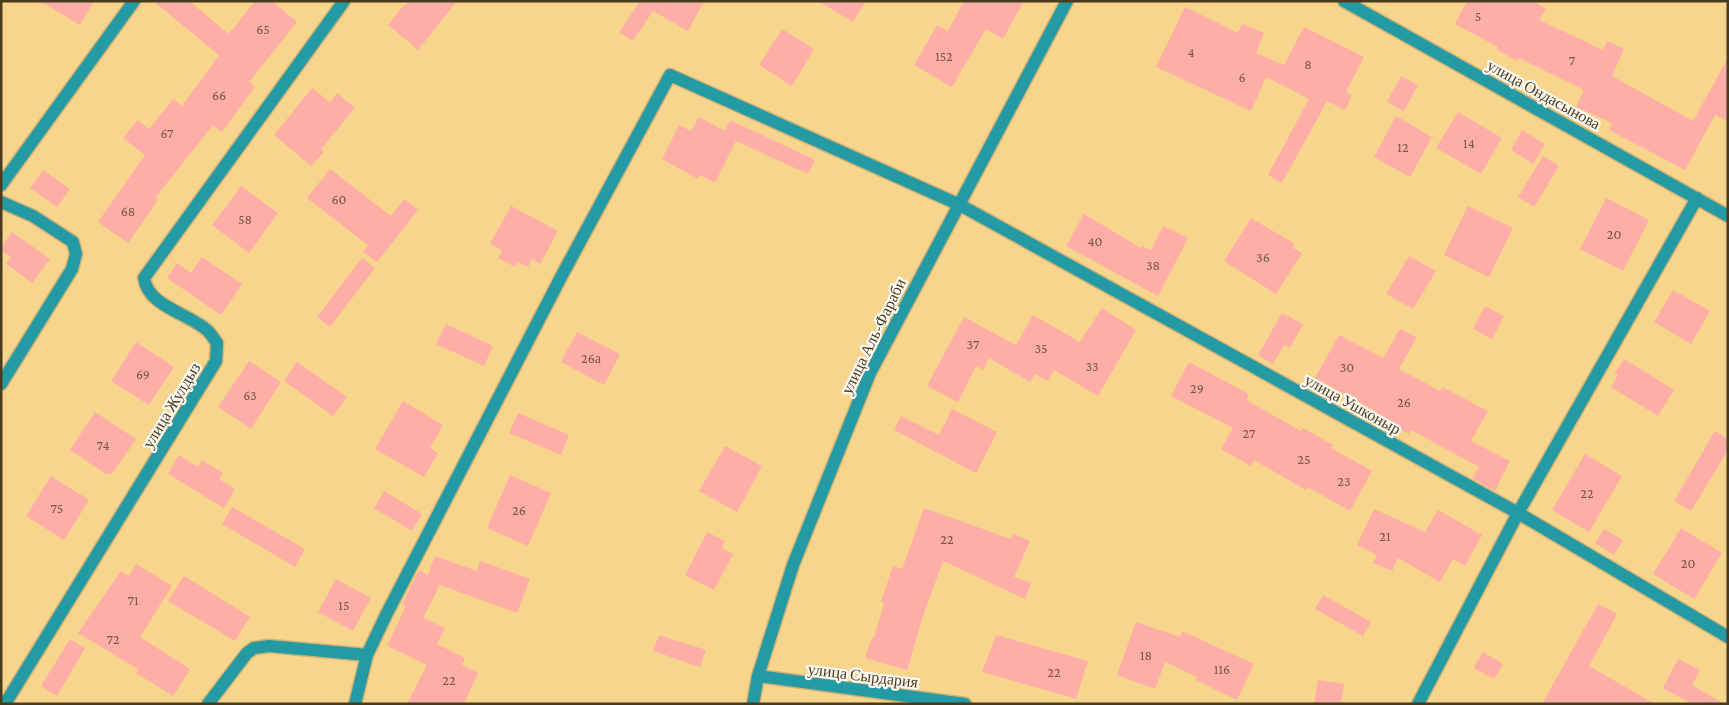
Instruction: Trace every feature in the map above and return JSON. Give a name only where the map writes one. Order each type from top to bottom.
[{"type":"street","points":[[1,185],[134,1]]},
{"type":"street","name":"улица Жулдыз","points":[[5,704],[216,361],[217,343],[207,331],[156,298],[147,289],[144,278],[344,1]]},
{"type":"street","name":"улица Аль-Фараби","points":[[753,704],[758,676],[793,564],[870,374],[1067,1]]},
{"type":"street","name":"улица Ондасынова","points":[[1344,1],[1728,216]]},
{"type":"street","name":"улица Ушконыр","points":[[367,655],[561,277],[670,75],[960,205],[1518,513],[1728,637]]},
{"type":"street","points":[[1418,704],[1518,513],[1696,198]]},
{"type":"street","points":[[1,202],[33,216],[73,242],[76,254],[72,268],[1,384]]},
{"type":"street","points":[[208,704],[247,653],[254,648],[270,646],[367,655],[355,704]]},
{"type":"street","name":"улица Сырдария","points":[[758,676],[965,704]]},
{"type":"building","points":[[40,1],[94,1],[80,25]]},
{"type":"building","points":[[153,1],[189,1],[229,34],[255,1],[272,1],[297,22],[249,82],[255,87],[222,132],[213,125],[155,198],[158,200],[128,243],[98,222],[145,155],[123,138],[138,120],[149,129],[173,99],[182,106],[219,55]]},
{"type":"building","points":[[412,1],[457,1],[418,50],[388,25],[404,5]]},
{"type":"building","points":[[635,1],[704,1],[688,31],[653,11],[633,41],[619,32],[639,3]]},
{"type":"building","points":[[818,1],[866,1],[853,22]]},
{"type":"building","points":[[964,1],[1024,1],[1003,39],[986,29],[952,87],[914,65],[937,25],[948,31]]},
{"type":"building","points":[[1467,1],[1534,1],[1546,9],[1539,20],[1603,50],[1607,41],[1624,49],[1612,76],[1693,121],[1728,58],[1728,122],[1715,115],[1685,170],[1609,130],[1612,123],[1576,107],[1584,90],[1519,58],[1517,61],[1497,50],[1498,47],[1455,24]]},
{"type":"building","points":[[1185,7],[1238,33],[1242,24],[1264,33],[1256,53],[1284,65],[1304,27],[1364,57],[1346,92],[1352,95],[1345,110],[1327,101],[1282,183],[1268,175],[1309,99],[1266,77],[1251,111],[1156,67]]},
{"type":"building","points":[[782,29],[814,49],[792,86],[759,65]]},
{"type":"building","points":[[1401,76],[1418,85],[1404,111],[1387,102]]},
{"type":"building","points":[[312,88],[330,102],[337,93],[355,108],[321,149],[324,152],[311,166],[274,135]]},
{"type":"building","points":[[1458,112],[1502,138],[1481,174],[1436,148]]},
{"type":"building","points":[[1396,116],[1432,137],[1410,177],[1374,157]]},
{"type":"building","points":[[699,117],[725,131],[730,120],[815,160],[808,174],[736,141],[715,183],[700,175],[698,179],[662,159],[679,125],[691,131]]},
{"type":"building","points":[[1522,130],[1545,144],[1533,164],[1511,150]]},
{"type":"building","points":[[1543,156],[1559,166],[1534,207],[1518,197]]},
{"type":"building","points":[[330,169],[391,216],[404,199],[418,210],[377,262],[363,252],[368,245],[307,198]]},
{"type":"building","points":[[43,170],[70,189],[57,207],[30,188]]},
{"type":"building","points":[[241,186],[278,213],[249,253],[212,225]]},
{"type":"building","points":[[1606,198],[1649,220],[1623,271],[1580,249]]},
{"type":"building","points":[[511,206],[558,231],[540,264],[532,259],[528,267],[517,262],[515,267],[498,258],[502,250],[490,244]]},
{"type":"building","points":[[1468,206],[1513,228],[1489,277],[1444,255]]},
{"type":"building","points":[[1084,214],[1141,248],[1142,246],[1151,250],[1163,226],[1188,238],[1158,296],[1066,246]]},
{"type":"building","points":[[1251,218],[1295,244],[1293,248],[1302,253],[1276,294],[1224,261]]},
{"type":"building","points":[[12,232],[50,259],[32,283],[6,264],[11,257],[1,250],[1,247]]},
{"type":"building","points":[[1409,256],[1436,271],[1413,309],[1386,294]]},
{"type":"building","points":[[202,257],[242,284],[221,315],[167,278],[177,263],[191,273]]},
{"type":"building","points":[[362,258],[375,268],[330,327],[317,317]]},
{"type":"building","points":[[1673,290],[1710,311],[1691,344],[1654,322]]},
{"type":"building","points":[[1485,306],[1504,316],[1492,339],[1473,329]]},
{"type":"building","points":[[1102,308],[1136,330],[1098,396],[1054,370],[1048,381],[1035,374],[1030,382],[989,358],[983,370],[976,366],[958,402],[927,386],[964,317],[1016,345],[1033,315],[1080,342]]},
{"type":"building","points":[[1282,313],[1303,324],[1290,348],[1284,345],[1273,364],[1258,355]]},
{"type":"building","points":[[446,324],[493,346],[484,366],[436,344]]},
{"type":"building","points":[[1400,329],[1417,337],[1399,369],[1440,391],[1442,387],[1488,411],[1471,441],[1510,461],[1495,491],[1472,478],[1479,467],[1411,430],[1409,434],[1375,416],[1377,412],[1315,378],[1339,335],[1383,358]]},
{"type":"building","points":[[577,332],[620,354],[604,385],[561,362]]},
{"type":"building","points":[[136,342],[174,367],[149,405],[111,381]]},
{"type":"building","points":[[1624,359],[1674,390],[1658,416],[1611,387],[1618,375],[1615,373]]},
{"type":"building","points":[[249,361],[281,382],[251,429],[218,407]]},
{"type":"building","points":[[297,362],[347,397],[333,416],[284,381]]},
{"type":"building","points":[[1189,362],[1249,394],[1246,400],[1301,431],[1303,428],[1333,445],[1331,448],[1372,471],[1350,511],[1308,487],[1306,490],[1254,460],[1251,466],[1221,449],[1233,428],[1171,396]]},
{"type":"building","points":[[403,401],[443,425],[430,448],[438,453],[424,477],[375,449]]},
{"type":"building","points":[[952,409],[997,432],[976,473],[894,430],[901,416],[939,435]]},
{"type":"building","points":[[95,412],[136,439],[112,474],[106,474],[70,450]]},
{"type":"building","points":[[518,413],[569,435],[561,455],[509,433]]},
{"type":"building","points":[[1715,431],[1728,439],[1728,450],[1691,511],[1674,501]]},
{"type":"building","points":[[725,446],[762,466],[737,512],[699,491]]},
{"type":"building","points":[[1585,454],[1622,476],[1589,532],[1552,510]]},
{"type":"building","points":[[179,455],[198,467],[202,460],[223,473],[219,479],[235,489],[224,508],[168,474]]},
{"type":"building","points":[[510,475],[551,493],[528,546],[487,528]]},
{"type":"building","points":[[51,476],[89,500],[64,540],[26,516]]},
{"type":"building","points":[[384,491],[422,514],[412,531],[374,508]]},
{"type":"building","points":[[232,507],[305,549],[295,567],[222,524]]},
{"type":"building","points":[[924,508],[1011,539],[1014,534],[1030,541],[1014,577],[1031,583],[1025,599],[943,561],[923,616],[907,670],[865,658],[872,637],[874,638],[884,603],[881,601],[893,566],[902,569]]},
{"type":"building","points":[[1374,509],[1425,532],[1438,510],[1482,535],[1465,566],[1453,559],[1440,582],[1398,558],[1392,571],[1373,563],[1377,555],[1357,545]]},
{"type":"building","points":[[1681,528],[1722,553],[1694,599],[1653,574]]},
{"type":"building","points":[[1604,529],[1623,540],[1614,555],[1595,543]]},
{"type":"building","points":[[707,532],[725,541],[722,548],[733,554],[714,590],[685,575]]},
{"type":"building","points":[[435,556],[477,571],[480,561],[530,579],[517,613],[440,585],[423,618],[445,628],[437,644],[465,658],[462,665],[478,673],[464,704],[407,704],[427,665],[387,646],[406,606],[402,604],[419,570],[428,575]]},
{"type":"building","points":[[136,564],[172,586],[140,637],[190,669],[173,696],[136,673],[138,669],[78,633],[121,571],[129,576]]},
{"type":"building","points":[[184,576],[250,617],[235,641],[168,601]]},
{"type":"building","points":[[336,579],[371,598],[353,631],[318,612]]},
{"type":"building","points":[[1323,595],[1371,622],[1363,636],[1315,609]]},
{"type":"building","points":[[1598,604],[1617,614],[1589,666],[1655,704],[1542,704]]},
{"type":"building","points":[[1136,622],[1180,637],[1182,631],[1254,664],[1237,700],[1196,680],[1197,677],[1165,662],[1155,689],[1117,675]]},
{"type":"building","points":[[659,635],[706,650],[700,667],[653,651]]},
{"type":"building","points":[[996,635],[1088,661],[1076,699],[982,672]]},
{"type":"building","points":[[70,639],[85,648],[57,696],[41,686]]},
{"type":"building","points":[[1483,652],[1503,664],[1494,679],[1474,668]]},
{"type":"building","points":[[1678,659],[1700,670],[1692,685],[1724,704],[1692,704],[1663,688]]},
{"type":"building","points":[[1318,680],[1344,684],[1341,704],[1314,704]]}]
